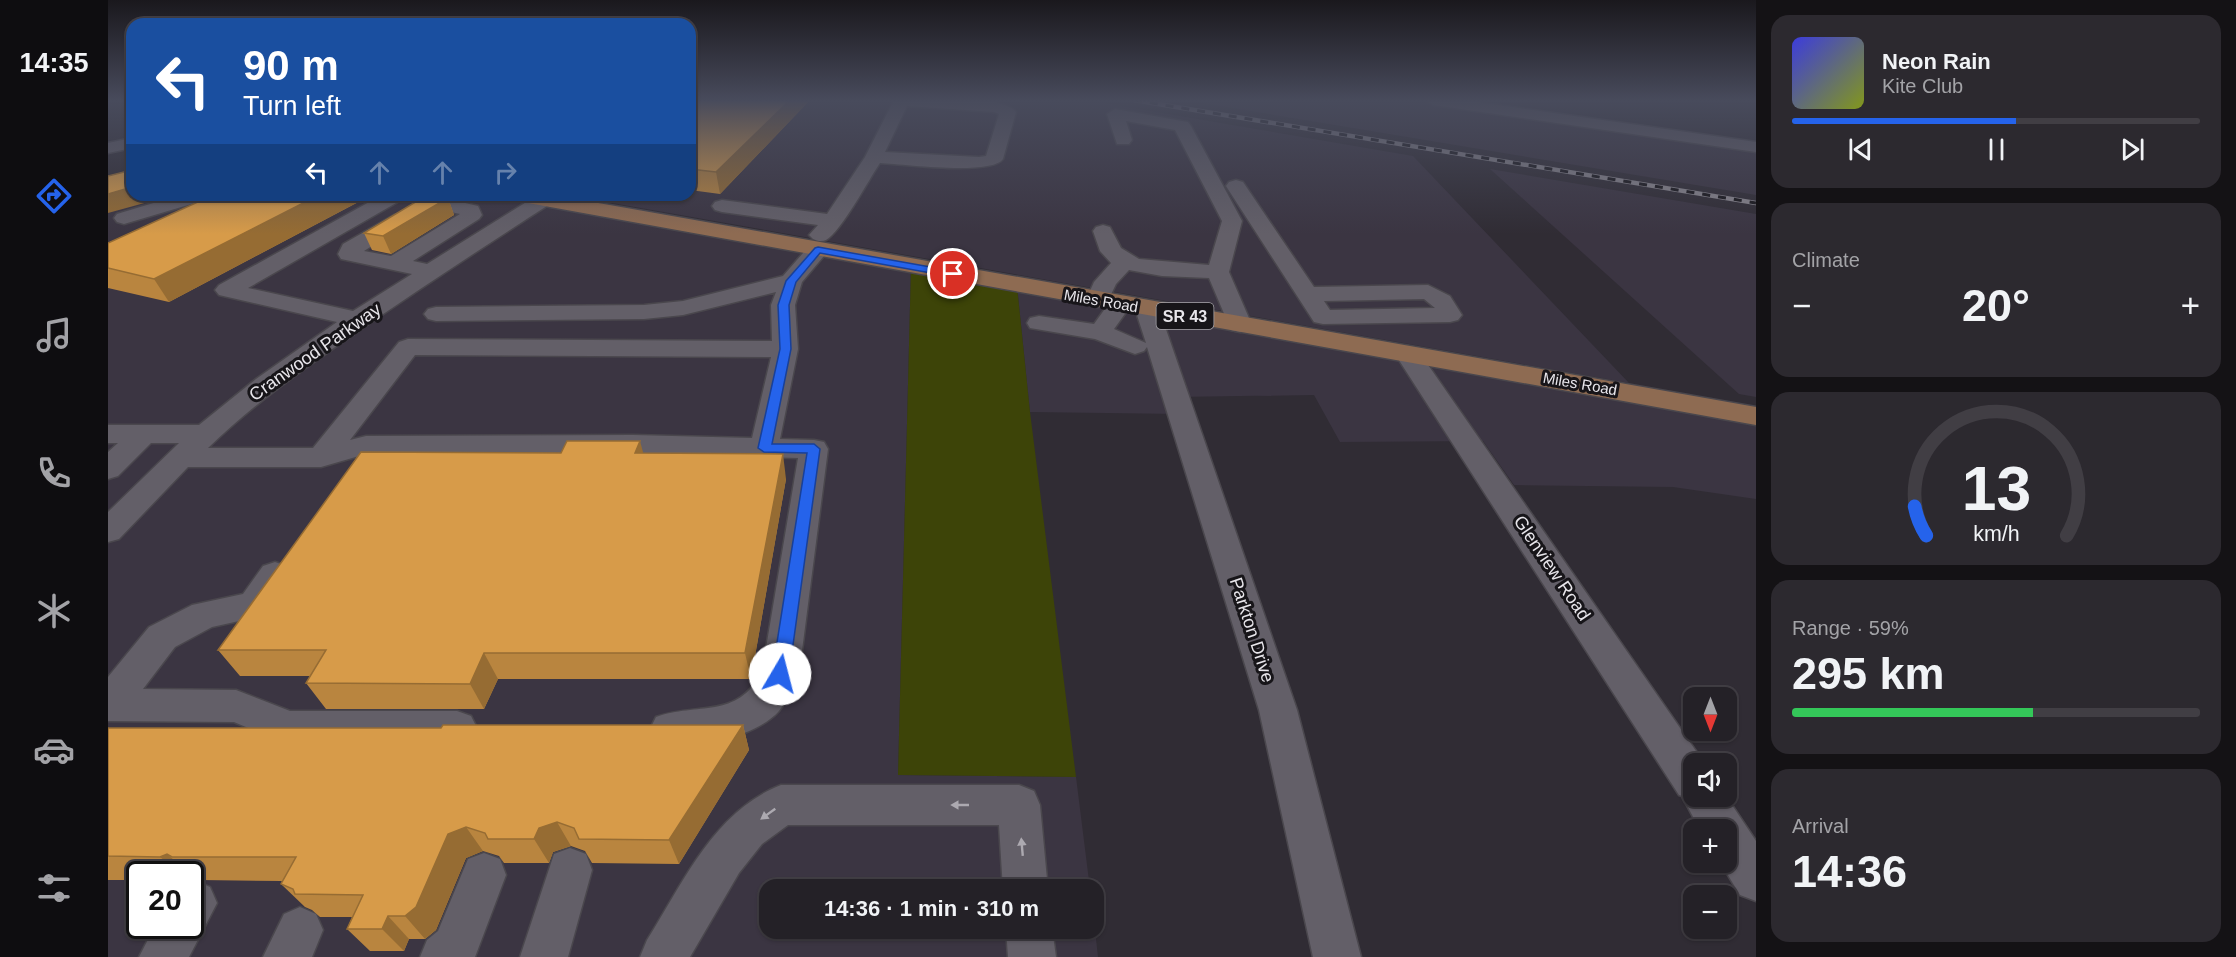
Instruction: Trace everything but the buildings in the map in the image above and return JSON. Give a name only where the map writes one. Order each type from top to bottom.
[{"type":"main road","name":"Miles Road","points":[[549,201],[1240,325],[1325,329],[1408,354],[1756,416]]},
{"type":"street","points":[[764,448],[785,349],[783,305],[791,281],[833,221],[880,145]]},
{"type":"street","points":[[874,157],[980,163],[994,159],[998,145]]},
{"type":"street","points":[[1192,145],[1232,221],[1218,272],[1240,325]]},
{"type":"street","points":[[1740,145],[1756,147]]},
{"type":"street","points":[[1236,186],[1308,294],[1325,329],[1450,315],[1440,297],[1428,292],[1308,294]]},
{"type":"street","points":[[124,218],[190,201]]},
{"type":"street","points":[[359,320],[227,290],[385,201]]},
{"type":"street","points":[[431,201],[349,252],[433,272]]},
{"type":"street","points":[[395,263],[468,218],[473,212],[444,201]]},
{"type":"street","name":"Cranwood Parkway","points":[[108,531],[205,434],[264,385],[541,201]]},
{"type":"street","points":[[722,206],[833,221]]},
{"type":"street","points":[[1102,231],[1113,254],[1125,261],[1142,267],[1218,272]]},
{"type":"street","points":[[1100,332],[1122,305],[1105,282],[1125,261]]},
{"type":"street","points":[[387,302],[436,314],[644,312],[683,308],[791,281]]},
{"type":"street","name":"Parkton Drive","points":[[1122,305],[1278,710],[1337,957]]},
{"type":"street","points":[[330,470],[408,347],[436,314]]},
{"type":"street","points":[[1039,322],[1100,332],[1135,346]]},
{"type":"street","points":[[408,347],[785,349]]},
{"type":"street","name":"Glenview Road","points":[[1408,354],[1683,766]]},
{"type":"street","points":[[108,434],[205,434]]},
{"type":"street","points":[[108,469],[144,434]]},
{"type":"street","points":[[180,458],[330,470],[366,445],[633,444],[814,449],[780,674],[764,702],[734,720],[690,729],[643,729]]},
{"type":"street","points":[[108,705],[162,637],[204,615],[254,606],[293,549]]},
{"type":"street","points":[[108,705],[236,706],[289,728],[489,729]]},
{"type":"street","points":[[664,957],[723,858],[747,830],[781,805],[1019,805],[1025,879]]},
{"type":"street","points":[[1737,850],[1756,879]]},
{"type":"street","points":[[544,957],[570,870]]},
{"type":"street","points":[[444,957],[455,948],[484,874]]},
{"type":"street","points":[[163,957],[174,939]]},
{"type":"street","points":[[1030,939],[1032,957]]},
{"type":"shaded area","points":[[696,145],[1347,145],[1413,156],[1629,383],[601,201],[696,201]]},
{"type":"shaded area","points":[[1453,145],[1756,145],[1756,195]]},
{"type":"shaded area","points":[[1490,169],[1756,214],[1756,397],[1739,394]]},
{"type":"shaded area","points":[[108,191],[126,194],[126,201],[550,201],[911,267],[898,775],[1076,777],[1089,879],[759,879],[759,939],[1096,939],[1098,957],[108,957]]},
{"type":"shaded area","points":[[1017,286],[1756,416],[1756,499],[1673,487],[1514,485],[1483,441],[1340,442],[1314,395],[1176,397],[1181,414],[1030,412]]},
{"type":"green space","points":[[911,267],[1017,286],[1030,412],[1076,777],[898,775]]},
{"type":"railway","points":[[1404,145],[1756,203]]},
{"type":"route","points":[[780,674],[814,449],[764,448],[785,349],[783,305],[791,281],[818,250],[953,274]]}]
